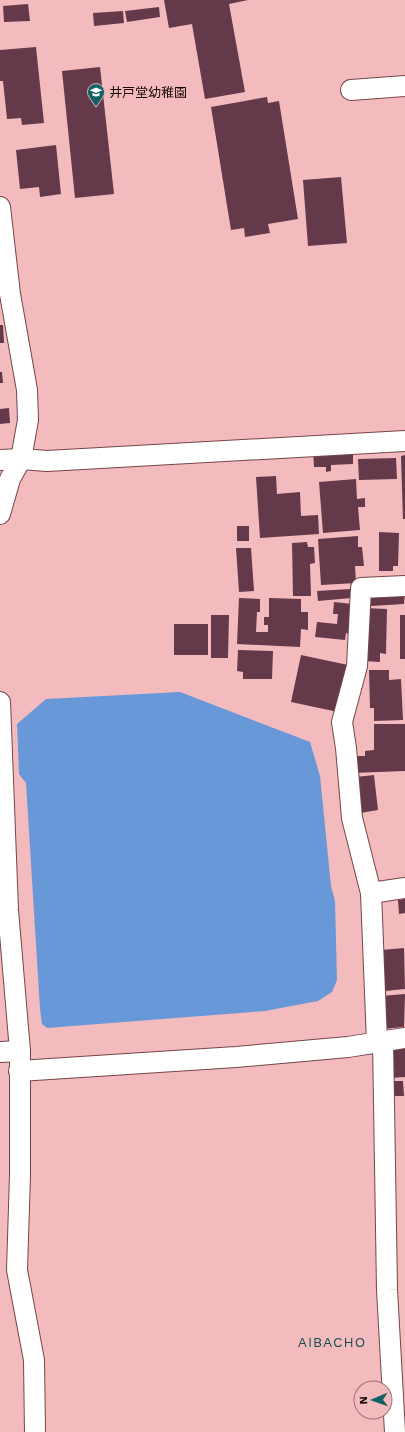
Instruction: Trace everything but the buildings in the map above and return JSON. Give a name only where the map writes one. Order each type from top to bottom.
[{"type":"street","points":[[351,90],[405,86]]},
{"type":"street","points":[[0,207],[10,294],[27,390],[28,420],[21,459],[10,479],[0,514]]},
{"type":"street","points":[[0,460],[21,459],[47,461],[405,441]]},
{"type":"street","points":[[395,1432],[387,1290],[380,1041],[371,893],[352,818],[346,748],[342,722],[357,666],[361,588],[405,586]]},
{"type":"street","points":[[0,702],[8,910],[20,1051],[20,1175],[17,1270],[34,1360],[34,1432]]},
{"type":"street","points":[[371,893],[405,888]]},
{"type":"street","points":[[19,1071],[236,1057],[348,1047],[405,1038]]},
{"type":"street","points":[[0,1052],[20,1051]]},
{"type":"water","points":[[180,692],[310,742],[320,776],[331,886],[335,901],[337,980],[332,992],[318,1001],[265,1011],[47,1028],[42,1024],[40,1009],[26,783],[19,774],[17,724],[46,699]]},
{"type":"place","name":"井戸堂幼稚園","points":[[96,107]]},
{"type":"district","name":"AIBACHO","points":[[332,1342]]}]
